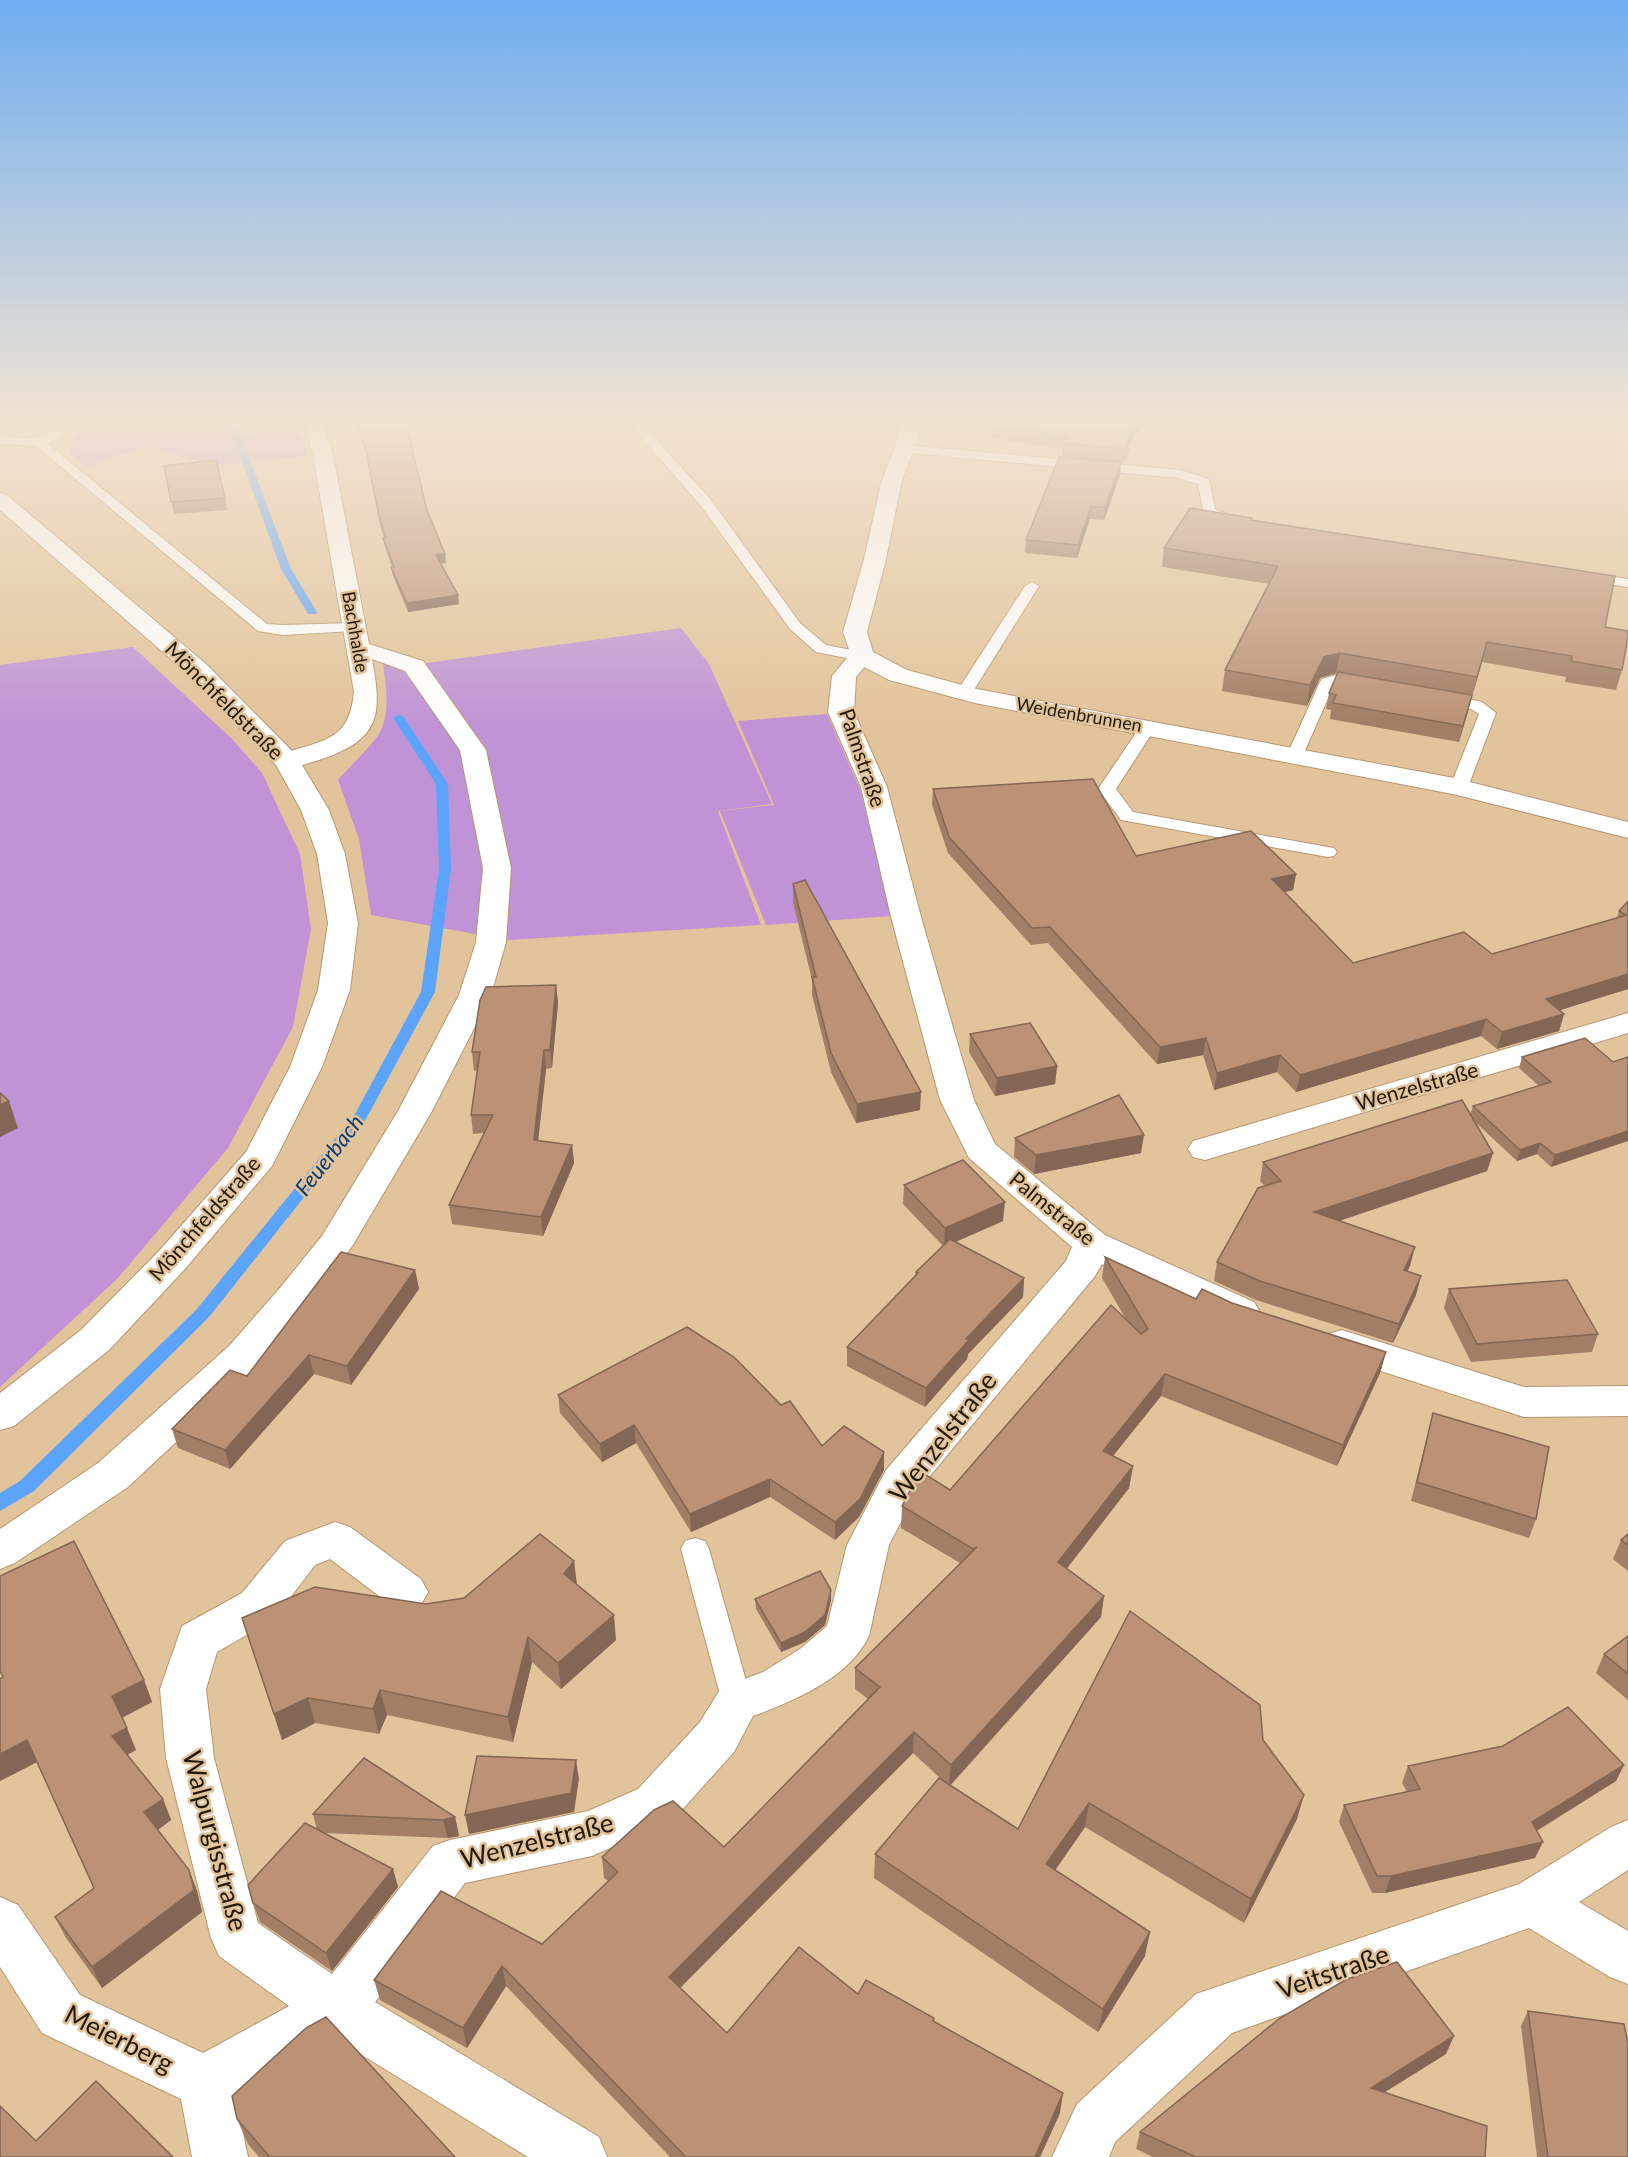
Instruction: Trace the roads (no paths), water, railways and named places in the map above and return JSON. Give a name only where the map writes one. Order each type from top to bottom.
[{"type":"street","name":"Mönchfeldstraße","points":[[0,1415],[95,1340],[172,1260],[260,1158],[306,1067],[334,990],[343,923],[331,854],[315,810],[287,761],[197,669],[29,524]]},
{"type":"street","name":"Bachhalde","points":[[287,761],[327,748],[355,730],[364,713],[366,692],[335,524]]},
{"type":"street","points":[[862,656],[855,632],[883,524]]},
{"type":"street","points":[[0,1551],[113,1475],[243,1356],[292,1299],[335,1245],[415,1112],[475,995],[491,942],[497,868],[473,750],[414,666],[389,656],[356,638]]},
{"type":"street","name":"Weidenbrunnen","points":[[862,656],[898,675],[964,693],[1460,787],[1628,830]]},
{"type":"street","name":"Palmstraße","points":[[862,656],[843,676],[841,712],[874,787],[906,917],[957,1100],[981,1150],[1092,1244],[1242,1312],[1274,1322]]},
{"type":"street","name":"Wenzelstraße","points":[[1205,1149],[1628,1023]]},
{"type":"street","name":"Wenzelstraße","points":[[205,2082],[337,2008],[450,1863],[592,1833],[655,1805],[717,1737],[737,1702],[779,1687],[816,1663],[847,1636],[868,1545],[901,1482],[1082,1267],[1092,1244]]},
{"type":"street","points":[[1317,1336],[1524,1402],[1628,1401]]},
{"type":"street","name":"Walpurgisstraße","points":[[406,1592],[334,1539],[300,1553],[258,1606],[198,1640],[183,1689],[190,1758],[237,1938],[337,2008],[579,2157]]},
{"type":"street","name":"Veitstraße","points":[[1080,2157],[1096,2123],[1215,2013],[1533,1903],[1628,1843]]},
{"type":"street","points":[[1533,1903],[1628,1959]]},
{"type":"street","name":"Meierberg","points":[[0,1922],[61,2014],[205,2082]]},
{"type":"street","points":[[205,2082],[220,2157]]},
{"type":"lane","points":[[136,524],[262,628],[356,638]]},
{"type":"lane","name":"Weidenbrunnen","points":[[721,524],[795,626],[821,648],[840,654],[862,656]]},
{"type":"lane","points":[[1569,574],[1628,583]]},
{"type":"lane","points":[[964,693],[1032,586]]},
{"type":"lane","points":[[1295,755],[1328,682],[1336,680],[1383,688]]},
{"type":"lane","points":[[1430,696],[1476,705],[1488,713],[1460,787]]},
{"type":"lane","points":[[1148,727],[1107,789],[1127,816],[1328,852]]},
{"type":"lane","points":[[695,1549],[737,1702]]},
{"type":"waterway","name":"Feuerbach","points":[[269,524],[286,569],[312,612]]},
{"type":"waterway","name":"Feuerbach","points":[[0,1503],[27,1486],[203,1313],[361,1116],[428,992],[445,869],[442,784],[399,718]]}]
